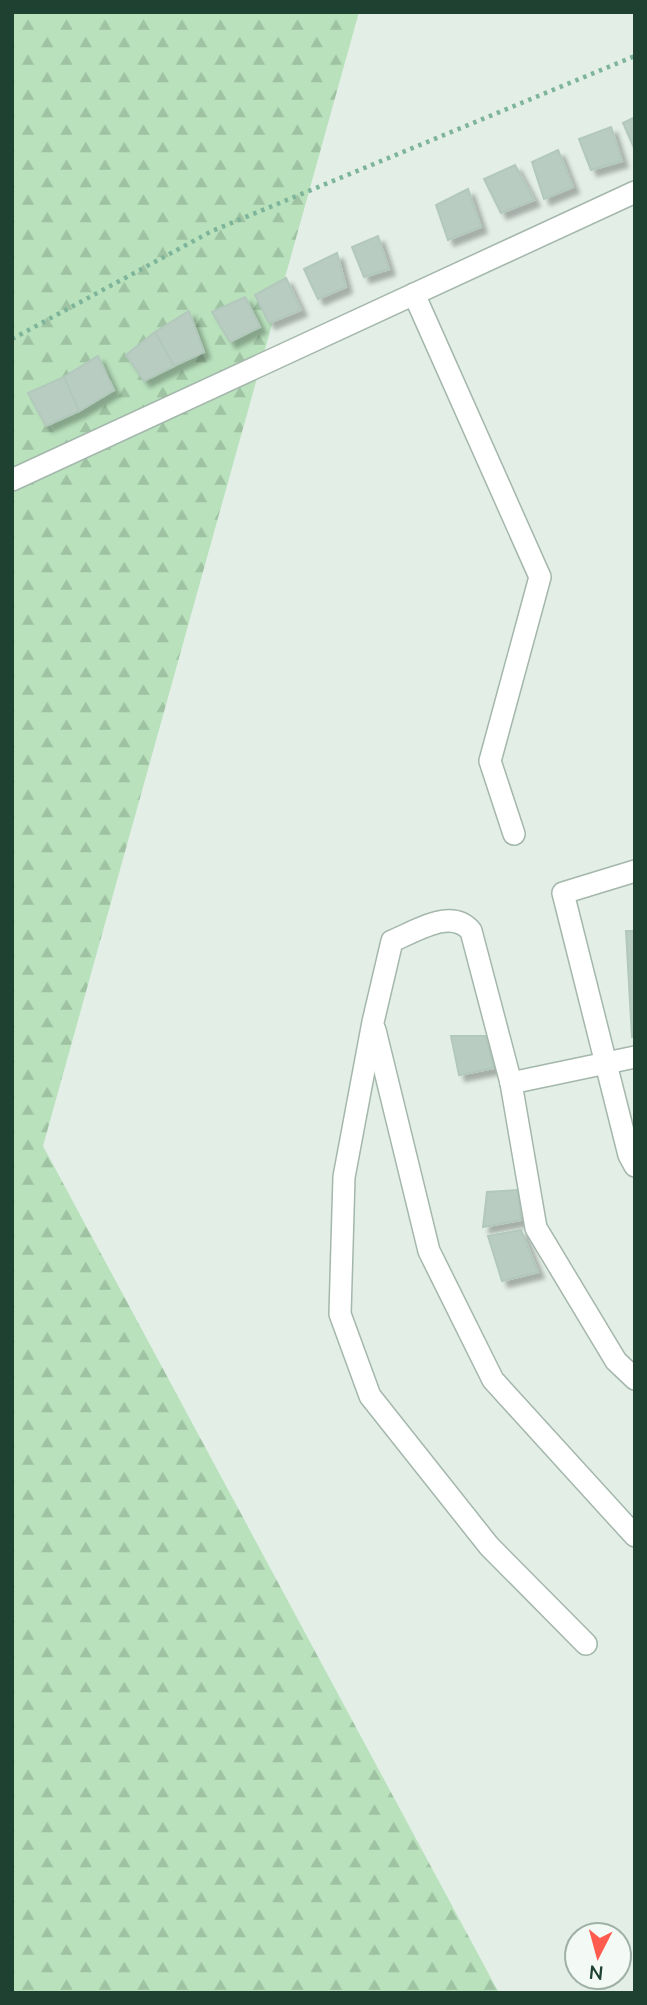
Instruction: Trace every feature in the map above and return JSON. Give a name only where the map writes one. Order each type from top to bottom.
[{"type":"street","points":[[12,480],[635,192]]},
{"type":"street","points":[[414,294],[540,577],[490,761],[514,834]]},
{"type":"street","points":[[635,871],[563,893],[629,1155],[635,1166]]},
{"type":"street","points":[[586,1644],[489,1546],[370,1396],[340,1314],[344,1177],[373,1022],[392,941],[447,919],[458,920],[473,936],[511,1083],[536,1228],[616,1361],[635,1379]]},
{"type":"street","points":[[373,1022],[429,1251],[493,1380],[635,1536]]},
{"type":"street","points":[[511,1083],[635,1058]]},
{"type":"path","points":[[12,339],[212,231],[635,56]]},
{"type":"green space","points":[[12,12],[359,12],[43,1146],[499,1993],[12,1993]]},
{"type":"building","points":[[635,117],[635,150],[623,123]]},
{"type":"building","points":[[611,127],[622,161],[591,170],[579,139]]},
{"type":"building","points":[[558,150],[573,187],[544,199],[532,162]]},
{"type":"building","points":[[515,165],[534,200],[501,213],[484,179]]},
{"type":"building","points":[[468,189],[481,227],[448,240],[436,205]]},
{"type":"building","points":[[378,236],[389,269],[364,277],[352,247]]},
{"type":"building","points":[[337,253],[346,287],[318,299],[304,269]]},
{"type":"building","points":[[286,278],[301,310],[269,323],[255,295]]},
{"type":"building","points":[[245,297],[260,327],[230,342],[212,312]]},
{"type":"building","points":[[189,311],[204,352],[174,366],[155,332]]},
{"type":"building","points":[[155,332],[174,366],[144,381],[126,355]]},
{"type":"building","points":[[98,356],[114,390],[79,411],[64,377]]},
{"type":"building","points":[[64,377],[79,411],[46,426],[28,393]]},
{"type":"building","points":[[626,931],[635,931],[635,1036],[632,1037]]},
{"type":"building","points":[[451,1036],[486,1036],[494,1068],[459,1075]]},
{"type":"building","points":[[518,1190],[521,1220],[483,1227],[487,1192]]},
{"type":"building","points":[[521,1230],[538,1272],[502,1281],[488,1236]]}]
